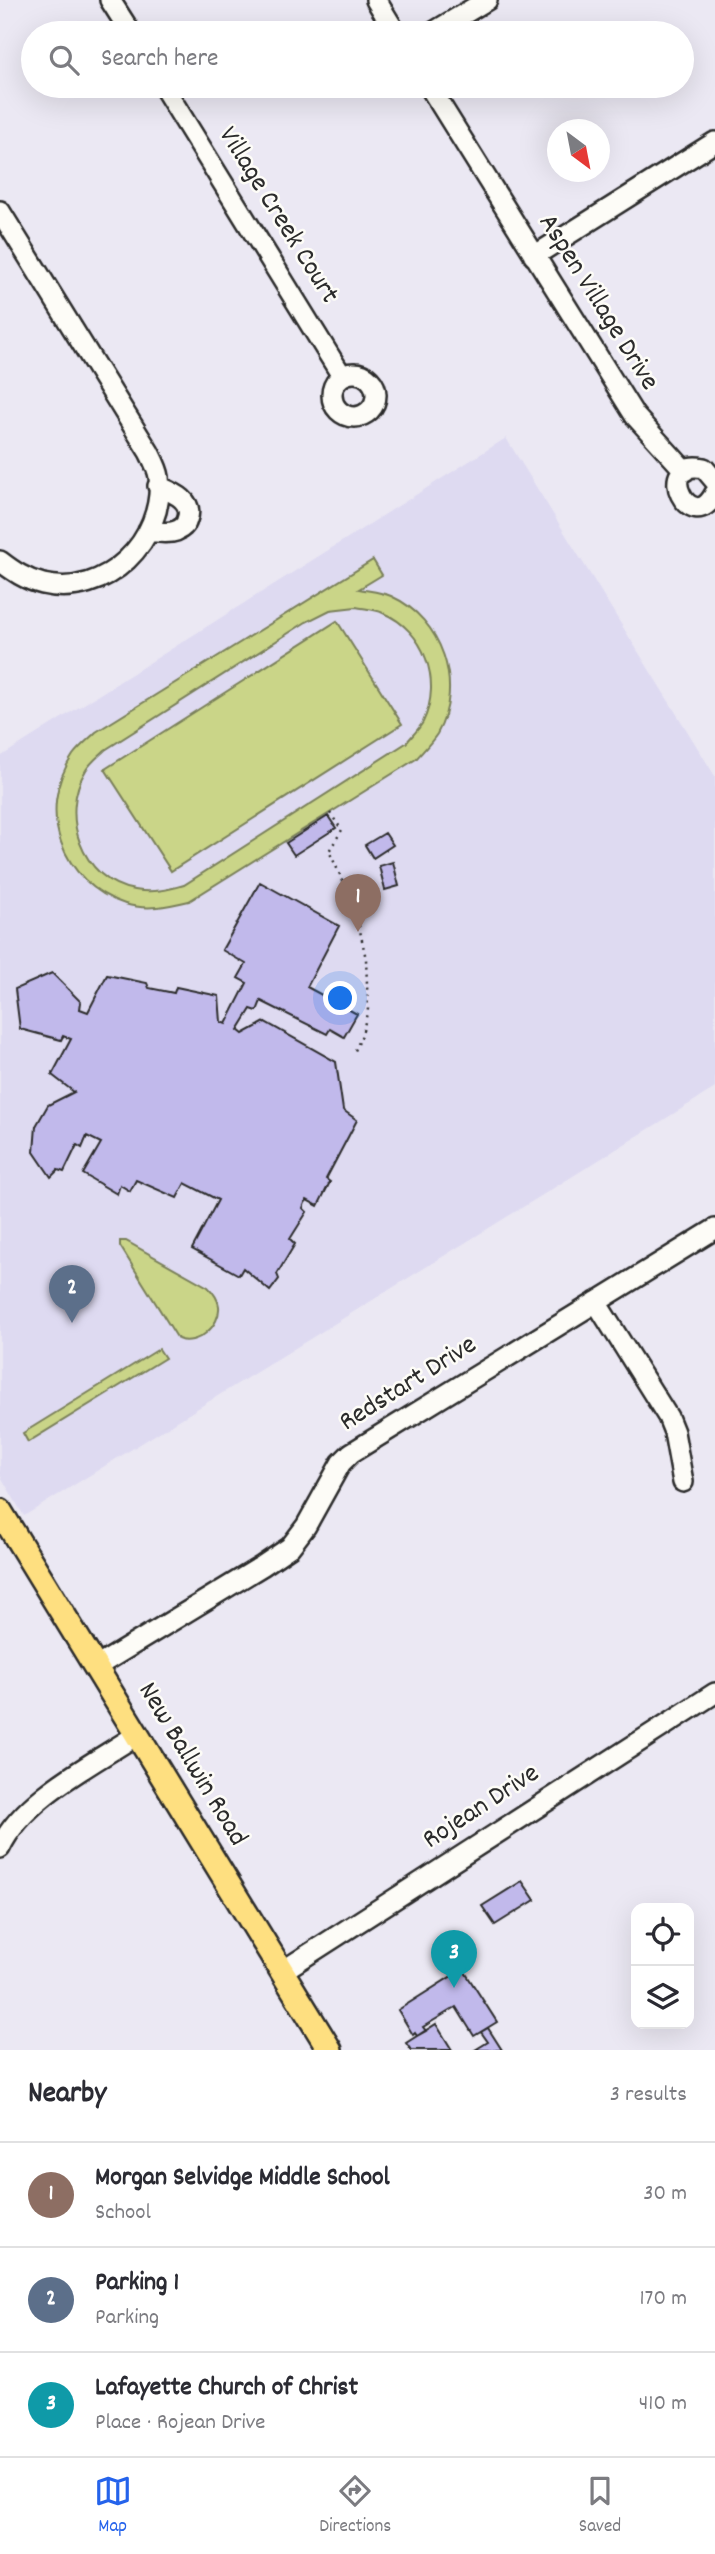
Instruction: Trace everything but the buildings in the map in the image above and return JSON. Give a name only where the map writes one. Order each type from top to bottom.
[{"type":"main road","name":"New Ballwin Road","points":[[0,1511],[330,2050]]},
{"type":"street","points":[[110,0],[123,21]]},
{"type":"street","points":[[376,0],[389,21]]},
{"type":"street","points":[[452,21],[487,0]]},
{"type":"street","name":"Village Creek Court","points":[[170,98],[342,376]]},
{"type":"street","name":"Aspen Village Drive","points":[[436,98],[635,416],[685,471]]},
{"type":"street","points":[[534,256],[715,142]]},
{"type":"street","points":[[0,211],[149,452],[159,476],[155,519],[136,552],[118,569],[95,580],[71,585],[44,584],[20,576],[0,561]]},
{"type":"street","points":[[715,481],[704,468],[697,467],[680,476],[677,488],[681,499],[697,506],[709,502],[715,493]]},
{"type":"street","points":[[148,531],[176,531],[182,528],[189,516],[187,504],[183,499],[158,486]]},
{"type":"street","name":"Redstart Drive","points":[[96,1667],[290,1547],[306,1526],[341,1463],[351,1452],[715,1229]]},
{"type":"street","points":[[596,1303],[668,1417],[674,1432],[683,1482]]},
{"type":"street","name":"Rojean Drive","points":[[281,1972],[715,1693]]},
{"type":"street","points":[[0,1848],[15,1824],[29,1809],[138,1734]]},
{"type":"path","points":[[330,813],[342,830],[329,851],[355,907],[366,959],[368,1009],[362,1035],[353,1055]]},
{"type":"shaded area","points":[[506,438],[715,776],[715,1088],[24,1516],[0,1475],[0,757]]},
{"type":"green space","points":[[373,560],[382,575],[359,589],[391,596],[424,620],[444,655],[448,675],[449,695],[445,715],[437,734],[416,759],[189,901],[165,906],[133,906],[103,894],[85,880],[61,843],[56,821],[56,799],[62,777],[73,755],[96,732]],"holes":[[[356,607],[380,612],[397,621],[409,631],[426,658],[430,674],[429,706],[423,722],[406,743],[184,885],[160,890],[135,890],[116,884],[101,874],[89,860],[75,825],[78,787],[93,762],[105,750],[306,622],[330,610]]]},
{"type":"green space","points":[[337,621],[402,724],[171,871],[105,769]]},
{"type":"green space","points":[[120,1241],[126,1241],[210,1289],[218,1300],[219,1313],[206,1333],[192,1340],[178,1339],[120,1246]]},
{"type":"green space","points":[[159,1349],[165,1358],[28,1442],[23,1433]]},
{"type":"place","name":"Morgan Selvidge Middle School","points":[[358,932]]},
{"type":"place","name":"Parking 1","points":[[72,1323]]},
{"type":"place","name":"Lafayette Church of Christ","points":[[454,1988]]}]
